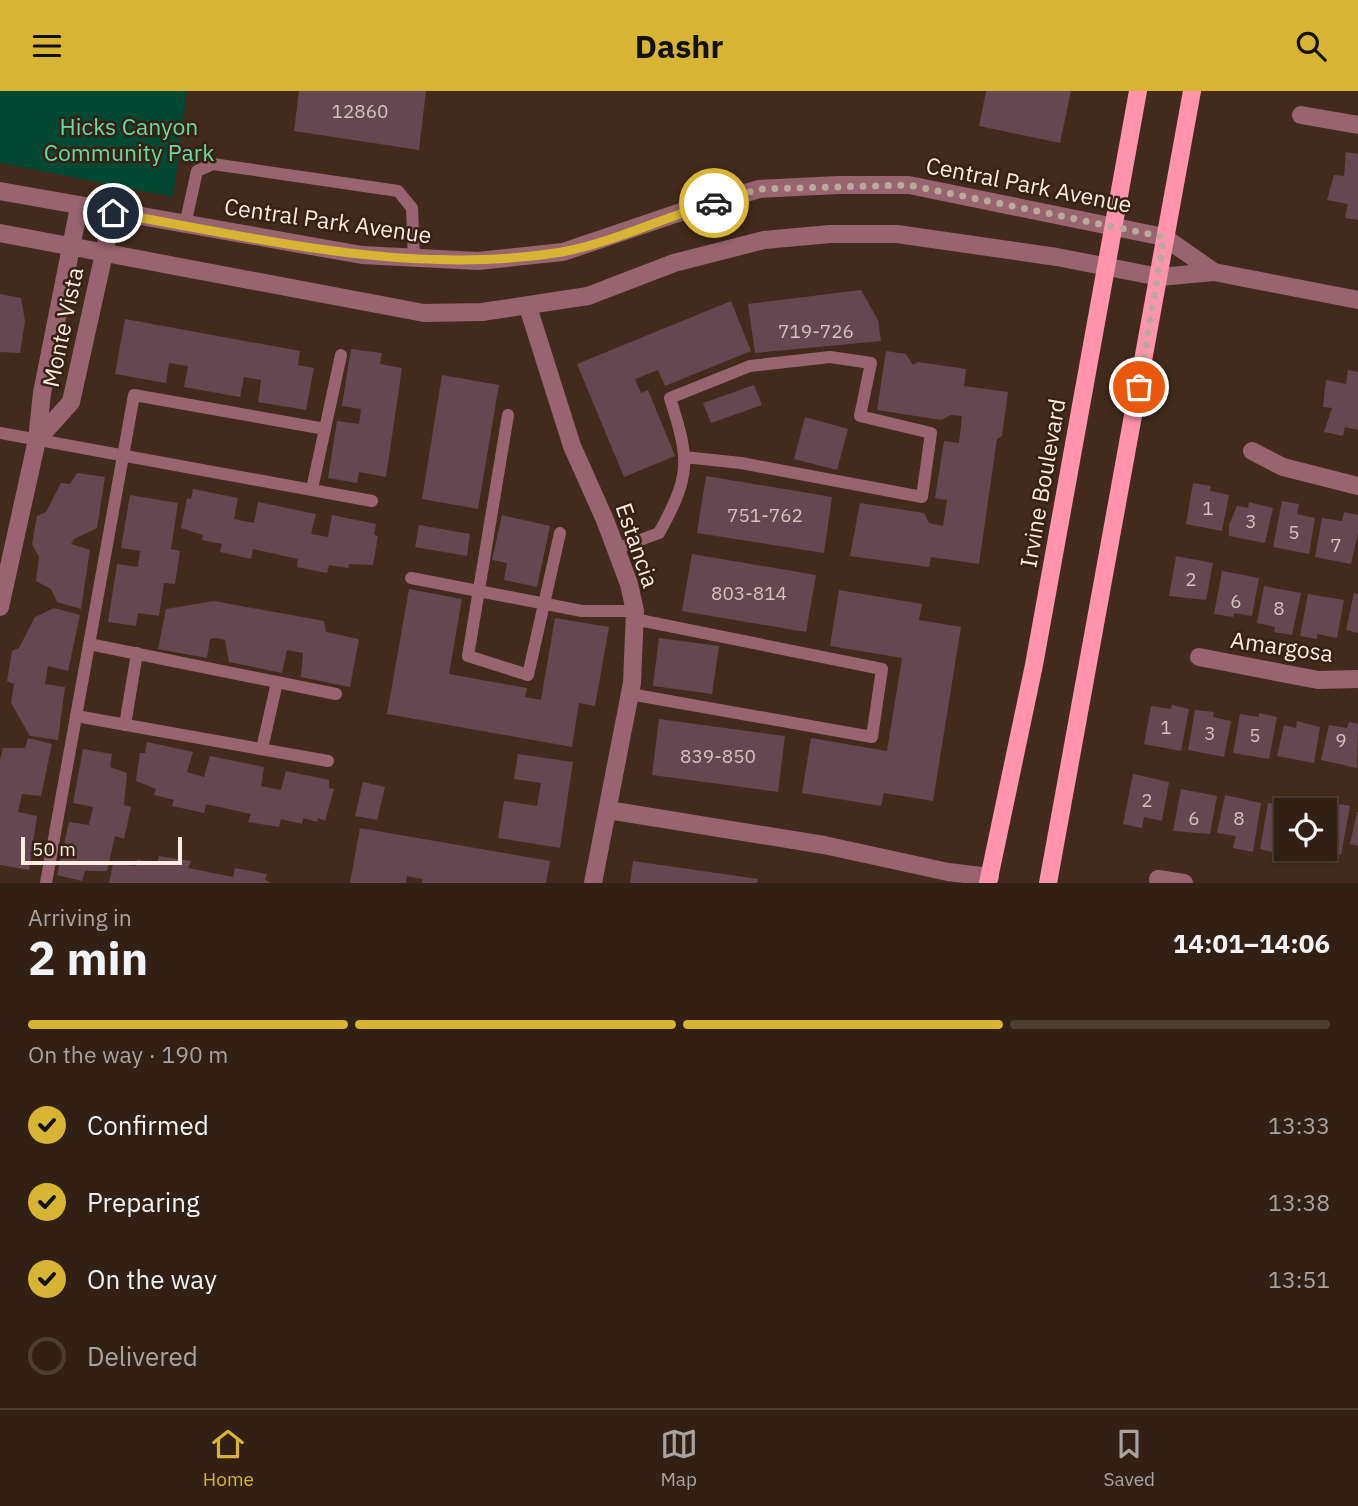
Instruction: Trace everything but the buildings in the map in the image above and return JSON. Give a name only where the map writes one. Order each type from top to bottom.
[{"type":"main road","name":"Irvine Boulevard","points":[[991,881],[1034,665],[1138,91]]},
{"type":"main road","points":[[1048,883],[1192,91]]},
{"type":"street","points":[[1301,115],[1358,125]]},
{"type":"street","name":"Central Park Avenue","points":[[0,191],[362,255],[478,261],[563,252],[759,189],[909,185],[1164,237],[1214,272]]},
{"type":"street","name":"Monte Vista","points":[[0,607],[37,440],[42,393],[79,207]]},
{"type":"street","name":"Monte Vista","points":[[37,440],[71,402],[113,213]]},
{"type":"street","name":"Central Park Avenue","points":[[0,233],[424,313],[528,307],[588,296],[674,263],[764,240],[831,234],[897,234],[1057,257],[1159,277],[1214,272],[1358,300]]},
{"type":"street","name":"Estancia","points":[[528,307],[572,446],[617,549],[635,615],[630,694],[593,883]]},
{"type":"street","points":[[1252,451],[1283,467],[1358,486]]},
{"type":"street","name":"Amargosa","points":[[1199,657],[1318,680],[1358,679]]},
{"type":"street","points":[[608,810],[991,881]]},
{"type":"street","points":[[1158,879],[1184,883]]},
{"type":"lane","points":[[186,225],[198,171],[213,164],[345,183],[398,191],[412,208],[414,259]]},
{"type":"lane","points":[[313,489],[341,355]]},
{"type":"lane","points":[[617,549],[659,533],[684,479],[683,439],[670,398],[750,366],[830,357],[871,363],[860,416],[932,433],[922,497],[741,463],[684,457]]},
{"type":"lane","points":[[46,883],[134,395],[325,429]]},
{"type":"lane","points":[[508,415],[468,656],[528,675],[560,533]]},
{"type":"lane","points":[[0,433],[372,501]]},
{"type":"lane","points":[[411,578],[582,611],[635,615],[882,669],[872,737],[630,694]]},
{"type":"lane","points":[[89,644],[336,694]]},
{"type":"lane","points":[[125,725],[137,653]]},
{"type":"lane","points":[[262,749],[277,682]]},
{"type":"lane","points":[[76,716],[328,761]]},
{"type":"green space","name":"Hicks Canyon Community Park","points":[[0,91],[187,91],[173,197],[0,163]]},
{"type":"way so far","points":[[714,203],[759,189],[909,185],[1164,237],[1139,387]]},
{"type":"route","points":[[113,213],[362,255],[478,261],[563,252],[714,203]]}]
